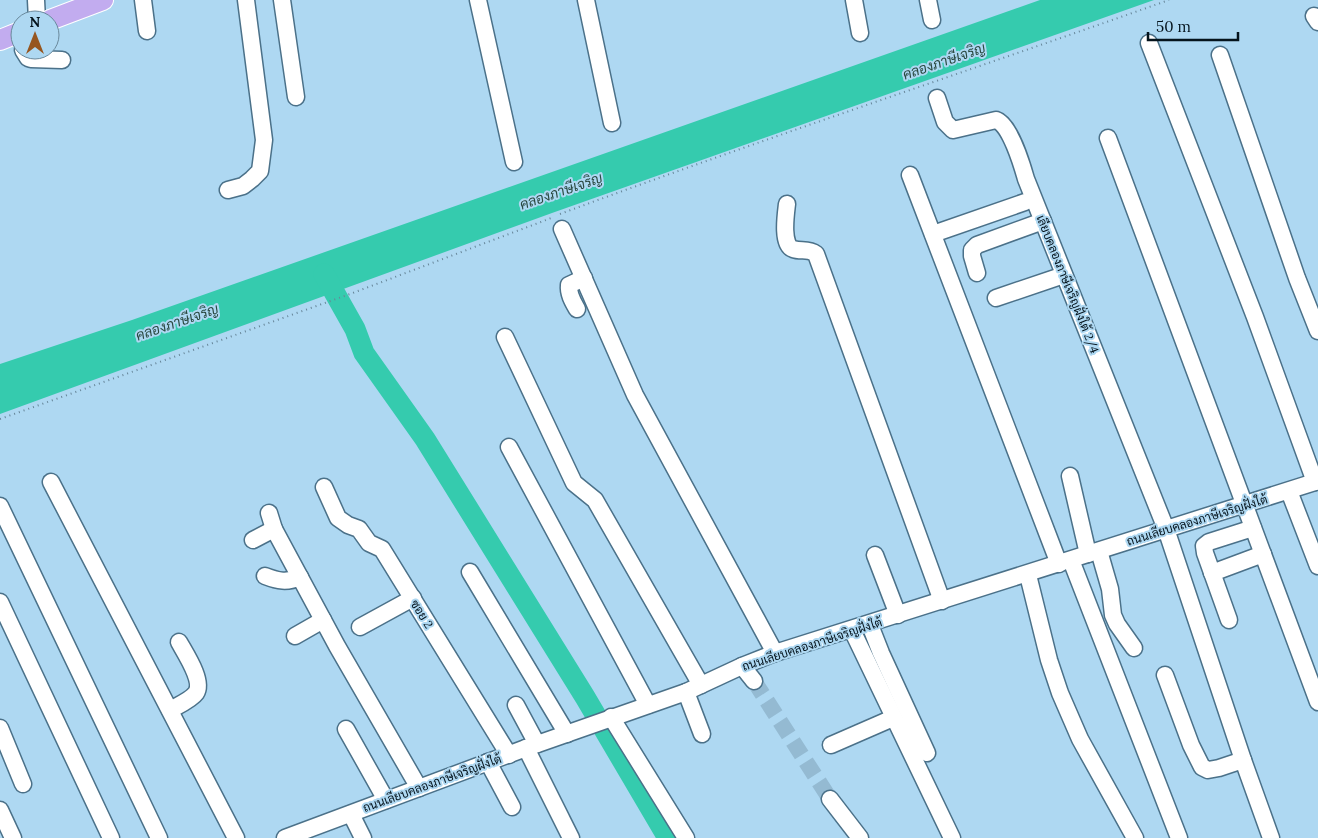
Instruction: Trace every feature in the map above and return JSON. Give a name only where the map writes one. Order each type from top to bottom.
[{"type":"main road","points":[[60,16],[103,0]]},
{"type":"street","points":[[143,0],[147,31]]},
{"type":"street","points":[[228,190],[242,186],[252,180],[260,170],[264,140],[246,0]]},
{"type":"street","points":[[282,0],[296,97]]},
{"type":"street","points":[[478,0],[514,162]]},
{"type":"street","points":[[586,0],[612,123]]},
{"type":"street","points":[[854,0],[860,33]]},
{"type":"street","points":[[928,0],[932,20]]},
{"type":"street","points":[[1149,43],[1255,317],[1316,482]]},
{"type":"street","points":[[1220,55],[1297,278],[1318,331]]},
{"type":"street","name":"เลียบคลองภาษีเจริญฝั่งใต้ 2/4","points":[[937,98],[946,122],[953,130],[996,120],[1004,124],[1166,529],[1271,838]]},
{"type":"street","points":[[1108,138],[1318,702]]},
{"type":"street","points":[[910,175],[1178,838]]},
{"type":"street","points":[[933,234],[1025,202]]},
{"type":"street","points":[[786,204],[784,225],[790,247],[793,250],[809,250],[816,254],[942,601]]},
{"type":"street","points":[[977,273],[972,256],[972,250],[977,245],[1043,221]]},
{"type":"street","points":[[562,229],[635,394],[775,653]]},
{"type":"street","points":[[996,298],[1064,275]]},
{"type":"street","points":[[577,310],[570,295],[569,285],[584,278]]},
{"type":"street","points":[[505,338],[574,483],[595,500],[694,688],[702,734]]},
{"type":"street","points":[[509,447],[648,705]]},
{"type":"street","points":[[1070,476],[1093,552],[1110,589],[1113,615],[1134,648]]},
{"type":"street","points":[[51,482],[236,838]]},
{"type":"street","name":"ถนนเลียบคลองภาษีเจริญฝั่งใต้","points":[[285,838],[305,835],[386,800],[694,688],[775,653],[870,625],[1316,482]]},
{"type":"street","name":"ซอย 2","points":[[324,487],[338,518],[348,525],[359,529],[369,543],[382,549],[509,755]]},
{"type":"street","points":[[1289,491],[1318,566]]},
{"type":"street","points":[[0,506],[160,837]]},
{"type":"street","points":[[269,513],[274,528],[323,620],[418,788]]},
{"type":"street","points":[[253,540],[274,528]]},
{"type":"street","points":[[1229,620],[1205,554],[1204,546],[1209,542],[1253,528]]},
{"type":"street","points":[[1212,574],[1263,554]]},
{"type":"street","points":[[875,556],[898,615]]},
{"type":"street","points":[[470,572],[567,734]]},
{"type":"street","points":[[1028,575],[1048,660],[1060,693],[1080,739],[1135,838]]},
{"type":"street","points":[[265,576],[279,581],[300,577]]},
{"type":"street","points":[[360,627],[413,598]]},
{"type":"street","points":[[0,602],[111,838]]},
{"type":"street","points":[[295,636],[323,620]]},
{"type":"street","points":[[870,625],[927,753]]},
{"type":"street","points":[[852,630],[952,838]]},
{"type":"street","points":[[170,710],[195,695],[198,688],[197,676],[179,642]]},
{"type":"street","points":[[742,666],[754,680]]},
{"type":"street","points":[[1165,675],[1191,744],[1202,767],[1208,770],[1243,760]]},
{"type":"street","points":[[516,705],[571,838]]},
{"type":"street","points":[[831,745],[893,718]]},
{"type":"street","points":[[604,720],[686,838]]},
{"type":"street","points":[[0,728],[23,784]]},
{"type":"street","points":[[346,729],[386,800]]},
{"type":"street","points":[[488,762],[512,807]]},
{"type":"street","points":[[830,799],[860,838]]},
{"type":"street","points":[[0,810],[13,838]]},
{"type":"street","points":[[351,814],[363,838]]},
{"type":"path","points":[[0,419],[350,294],[673,172],[1169,0]]},
{"type":"water","name":"คลองภาษีเจริญ","points":[[1040,0],[1154,0],[552,213],[0,414],[0,364],[132,320]]},
{"type":"waterway","points":[[324,274],[355,329],[364,353],[425,439],[585,697],[668,838]]},
{"type":"tunnel","points":[[754,681],[830,799]]}]
